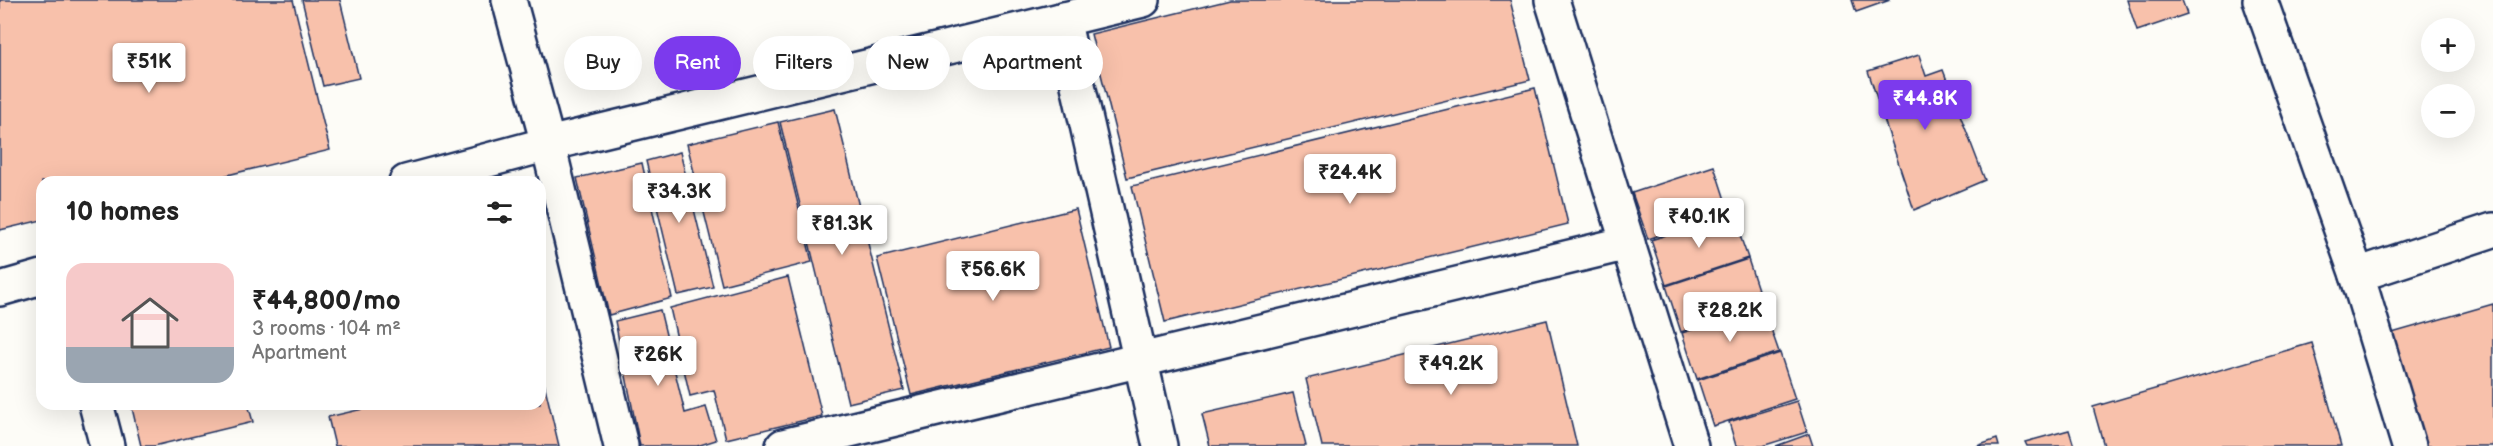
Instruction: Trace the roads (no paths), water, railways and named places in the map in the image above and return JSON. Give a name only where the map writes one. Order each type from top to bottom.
[{"type":"street","points":[[509,0],[548,144],[621,446]]},
{"type":"street","points":[[428,176],[548,144],[1143,0]]},
{"type":"street","points":[[1552,0],[1691,446]]},
{"type":"street","points":[[2260,0],[2357,275],[2409,446]]},
{"type":"street","points":[[1063,19],[1160,446]]},
{"type":"street","points":[[2357,275],[2493,230]]},
{"type":"street","points":[[783,446],[1628,243]]},
{"type":"street","points":[[0,288],[36,279]]},
{"type":"street","points":[[98,410],[107,446]]}]
